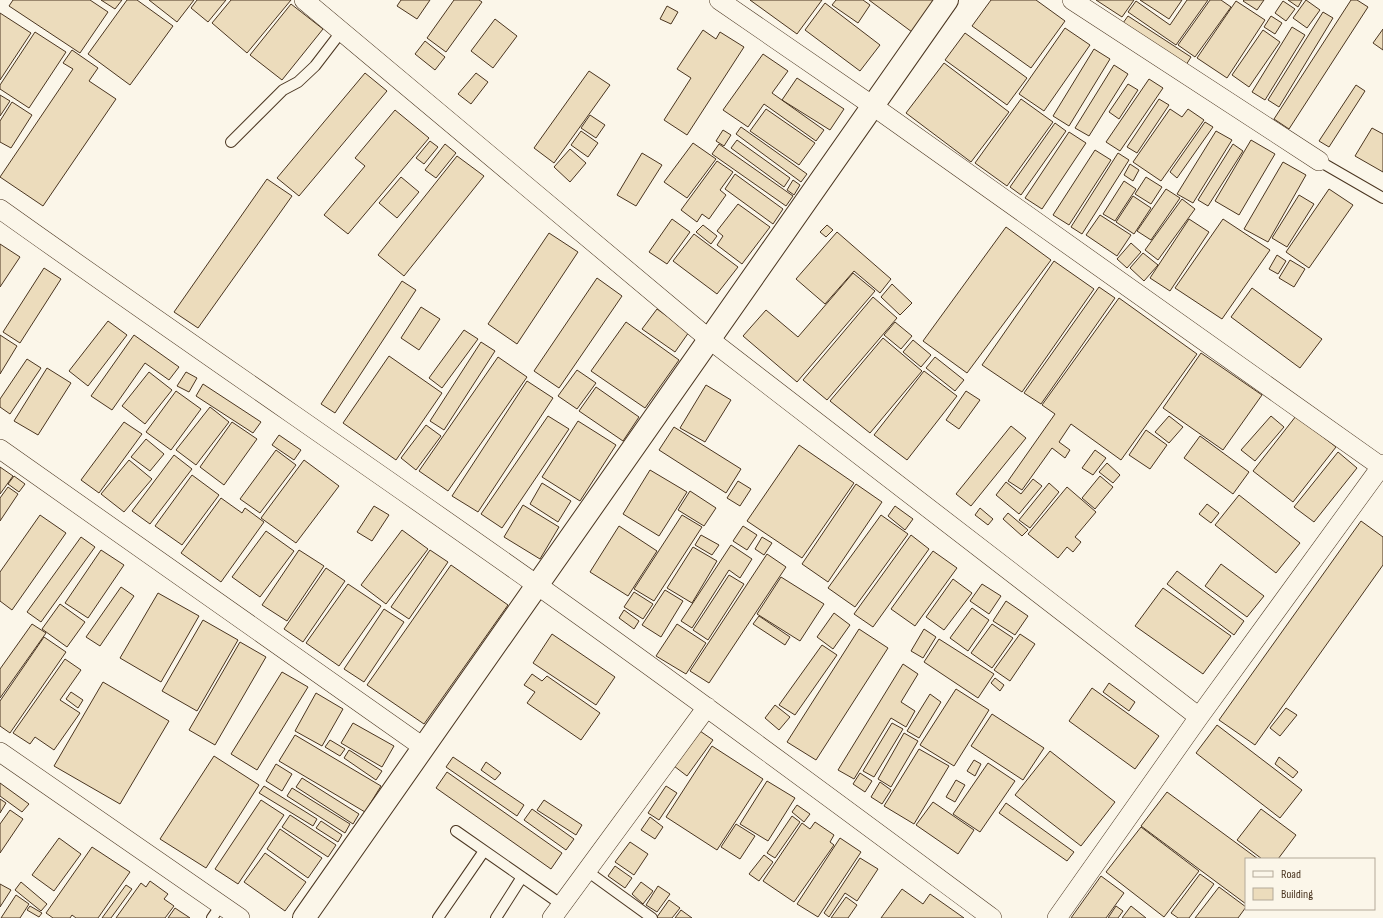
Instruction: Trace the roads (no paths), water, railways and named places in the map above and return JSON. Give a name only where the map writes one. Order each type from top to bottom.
[{"type":"street","points":[[304,0],[709,339],[1199,716]]},
{"type":"street","points":[[719,0],[873,106],[1382,466],[1199,716],[1057,918]]},
{"type":"street","points":[[304,918],[947,0]]},
{"type":"street","points":[[1072,0],[1319,161]]},
{"type":"street","points":[[0,209],[134,305],[537,585],[707,707],[992,918]]},
{"type":"street","points":[[0,449],[423,747]]},
{"type":"street","points":[[557,911],[707,707]]},
{"type":"street","points":[[0,752],[216,911],[240,918]]},
{"type":"lane","points":[[231,142],[283,90],[298,82],[315,66],[341,32]]},
{"type":"lane","points":[[1319,161],[1383,198]]},
{"type":"lane","points":[[456,831],[522,877],[557,911]]},
{"type":"lane","points":[[438,918],[484,851]]},
{"type":"lane","points":[[587,871],[652,918]]},
{"type":"lane","points":[[496,918],[522,877]]}]
